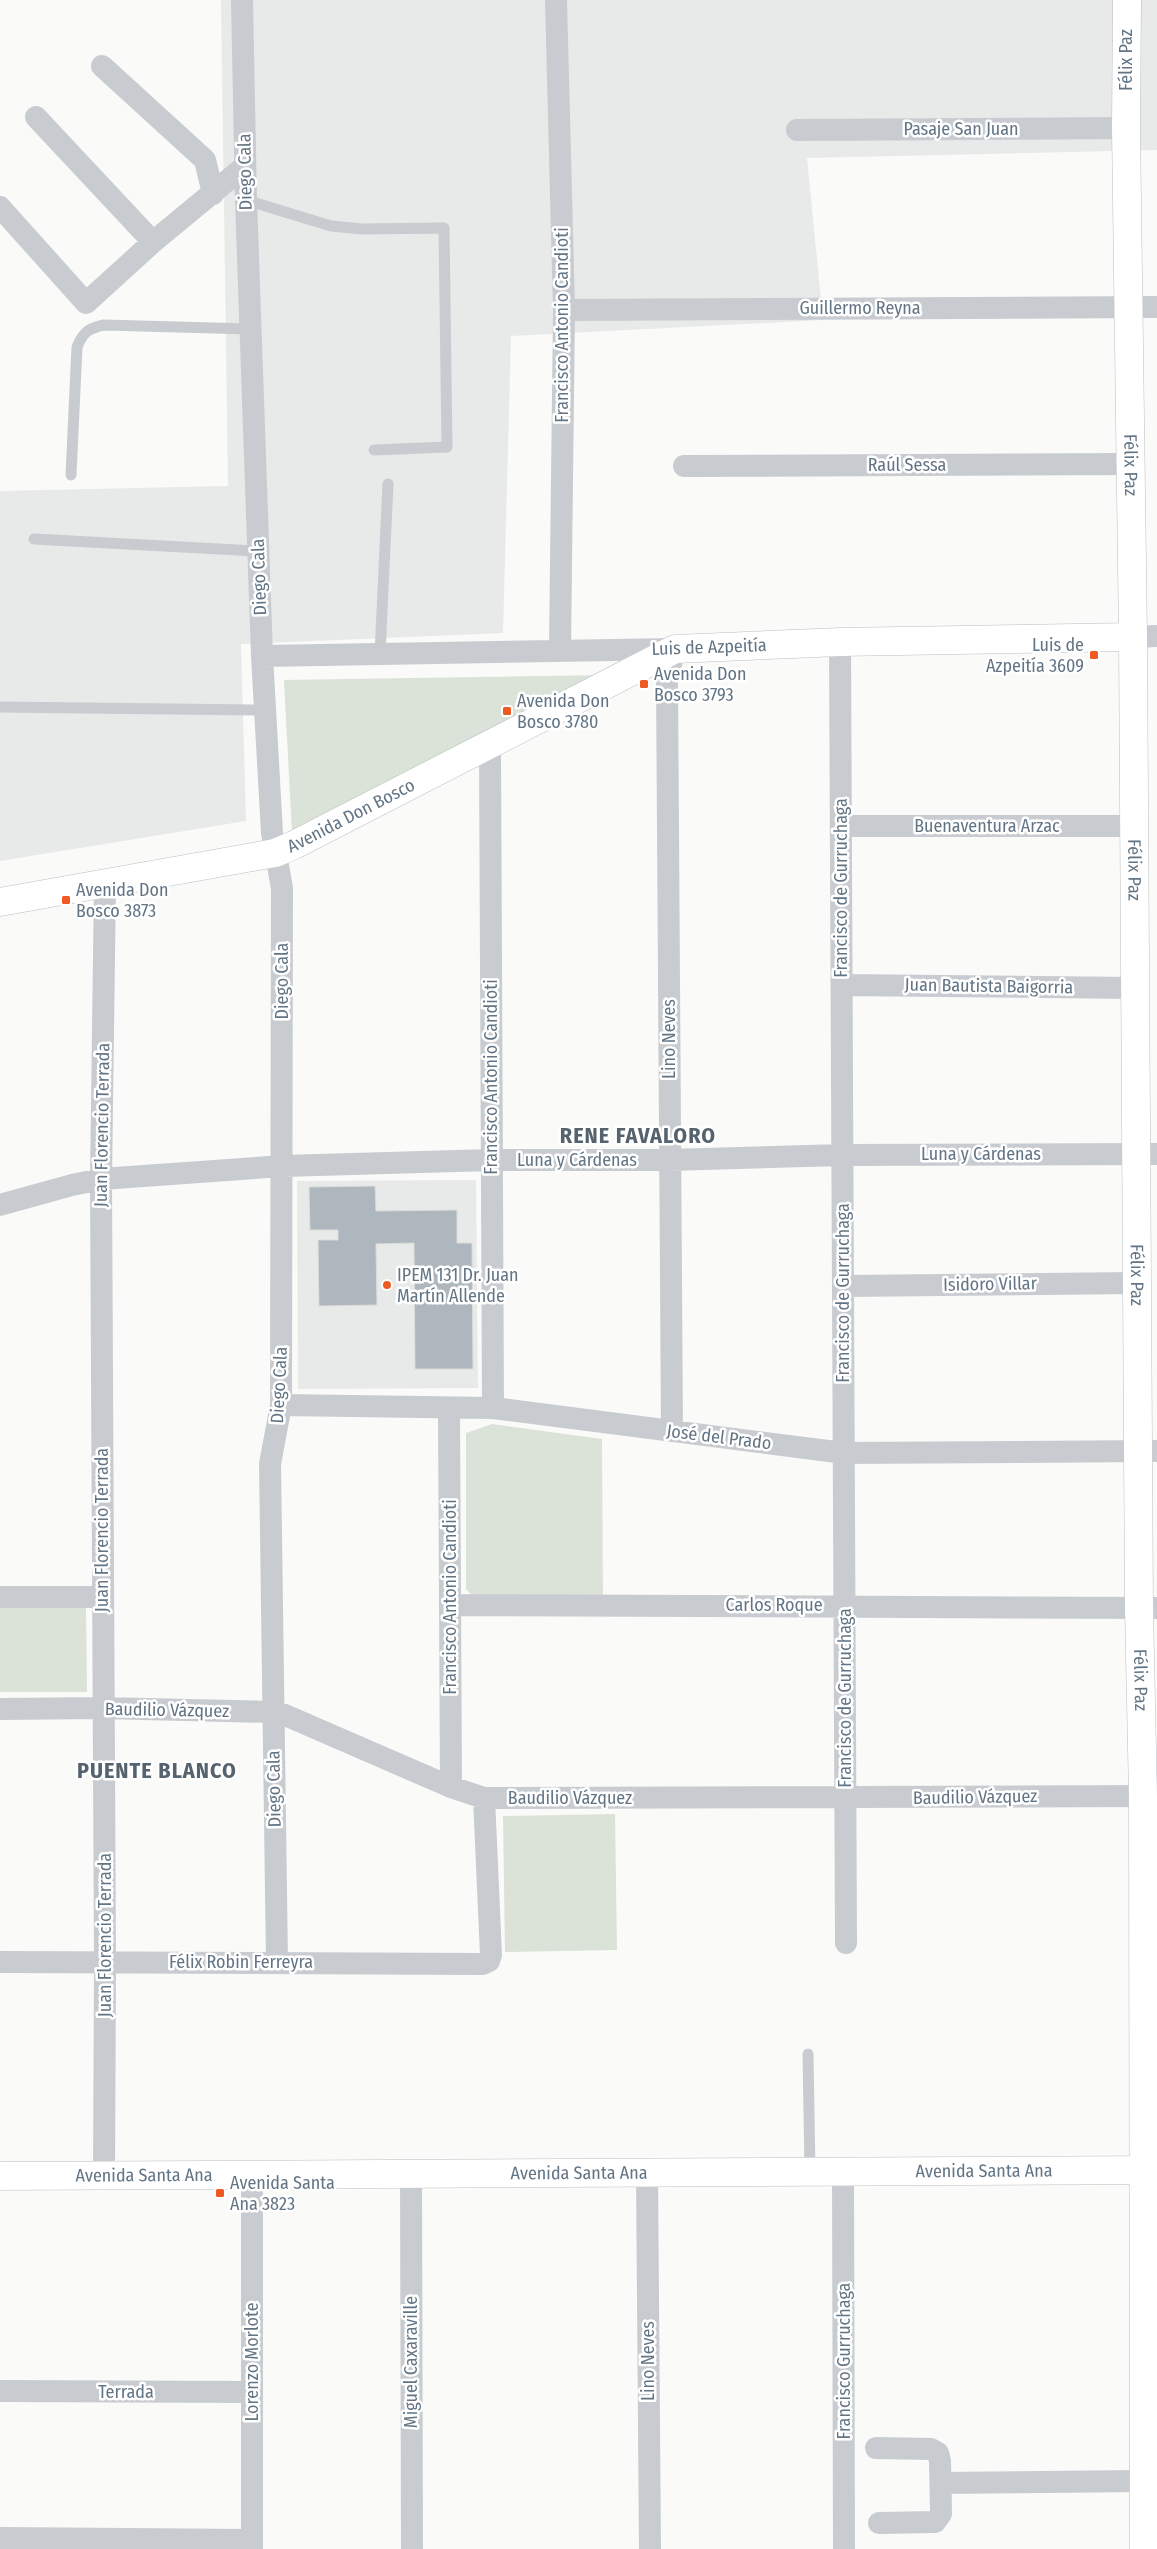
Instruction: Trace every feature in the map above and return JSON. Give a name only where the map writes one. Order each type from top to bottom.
[{"type":"main road","name":"Félix Paz","points":[[1127,0],[1126,128],[1130,464],[1145,636],[1134,826],[1136,988],[1147,1154],[1138,1283],[1148,1451],[1150,1796],[1151,2327],[1144,2482],[1144,2549]]},
{"type":"main road","name":"Luis de Azpeitía","points":[[675,649],[840,642],[1145,636]]},
{"type":"main road","name":"Avenida Don Bosco","points":[[0,902],[274,853],[294,845],[490,746],[675,649]]},
{"type":"main road","name":"Avenida Santa Ana","points":[[0,2176],[1150,2170]]},
{"type":"street","name":"Diego Cala","points":[[242,0],[246,200],[262,656],[274,853],[282,888],[283,1166],[281,1405],[271,1458],[272,1712],[277,1961]]},
{"type":"street","name":"Francisco Antonio Candioti","points":[[556,0],[564,310],[560,651]]},
{"type":"street","points":[[102,66],[205,160],[213,194]]},
{"type":"street","points":[[36,117],[153,242]]},
{"type":"street","name":"Pasaje San Juan","points":[[797,130],[1126,128]]},
{"type":"street","points":[[0,207],[86,303],[153,242],[245,166]]},
{"type":"street","name":"Guillermo Reyna","points":[[564,310],[1157,307]]},
{"type":"street","name":"Raúl Sessa","points":[[684,466],[1130,464]]},
{"type":"street","name":"Francisco de Gurruchaga","points":[[840,642],[846,1943]]},
{"type":"street","name":"Luis de Azpeitía","points":[[262,656],[675,649]]},
{"type":"street","name":"Lino Neves","points":[[672,1431],[667,680],[675,649]]},
{"type":"street","name":"Francisco Antonio Candioti","points":[[490,746],[493,1408]]},
{"type":"street","name":"Buenaventura Arzac","points":[[841,826],[1134,826]]},
{"type":"street","name":"Juan Florencio Terrada","points":[[104,2176],[105,1962],[102,1708],[101,1179],[105,883]]},
{"type":"street","name":"Juan Bautista Baigorria","points":[[842,985],[1136,988]]},
{"type":"street","name":"Luna y Cárdenas","points":[[0,1205],[101,1179],[283,1166],[491,1160],[669,1160],[842,1155],[1147,1154]]},
{"type":"street","name":"Isidoro Villar","points":[[843,1286],[1138,1283]]},
{"type":"street","name":"José del Prado","points":[[281,1405],[493,1408],[844,1453],[1148,1451]]},
{"type":"street","name":"Francisco Antonio Candioti","points":[[448,1408],[452,1787]]},
{"type":"street","points":[[0,1598],[102,1597]]},
{"type":"street","name":"Carlos Roque","points":[[450,1605],[845,1605],[1148,1608]]},
{"type":"street","name":"Baudilio Vázquez","points":[[0,1709],[102,1708],[272,1712],[285,1715],[452,1787],[484,1798],[1150,1796]]},
{"type":"street","name":"Félix Robin Ferreyra","points":[[0,1962],[277,1961],[483,1964],[489,1961],[491,1955],[484,1798]]},
{"type":"street","name":"Francisco Gurruchaga","points":[[843,2172],[844,2549]]},
{"type":"street","name":"Lino Neves","points":[[647,2173],[650,2549]]},
{"type":"street","name":"Miguel Caxaraville","points":[[411,2174],[412,2549]]},
{"type":"street","name":"Lorenzo Morlote","points":[[252,2175],[252,2544]]},
{"type":"street","name":"Terrada","points":[[0,2391],[252,2392]]},
{"type":"street","points":[[876,2448],[931,2449],[938,2453],[940,2461],[941,2514],[934,2522],[879,2523]]},
{"type":"street","points":[[940,2483],[1144,2482]]},
{"type":"street","points":[[0,2538],[252,2544]]},
{"type":"lane","points":[[246,200],[331,226],[362,229],[444,228],[447,447],[374,450]]},
{"type":"lane","points":[[71,475],[77,347],[82,334],[91,328],[104,325],[250,329]]},
{"type":"lane","points":[[380,654],[388,484]]},
{"type":"lane","points":[[34,539],[258,551]]},
{"type":"lane","points":[[0,707],[265,710]]},
{"type":"lane","points":[[808,2054],[810,2172]]},
{"type":"shaded area","points":[[221,0],[1157,0],[1157,150],[807,158],[823,320],[511,336],[503,633],[241,644],[246,821],[0,861],[0,491],[228,486]]},
{"type":"shaded area","points":[[609,675],[292,833],[284,680]]},
{"type":"shaded area","name":"IPEM 131 Dr. Juan Martín Allende","points":[[476,1180],[478,1388],[298,1389],[297,1181]]},
{"type":"shaded area","points":[[492,1424],[602,1439],[603,1600],[476,1600],[466,1589],[466,1433]]},
{"type":"shaded area","points":[[0,1608],[86,1608],[87,1692],[0,1692]]},
{"type":"shaded area","points":[[615,1814],[617,1950],[505,1952],[503,1816]]},
{"type":"building","points":[[375,1186],[376,1211],[457,1210],[457,1243],[472,1243],[473,1369],[415,1369],[414,1243],[376,1244],[377,1305],[319,1306],[318,1240],[338,1240],[338,1230],[310,1230],[309,1187]]},
{"type":"place","name":"Luis de Azpeitía 3609","points":[[1094,655]]},
{"type":"place","name":"Avenida Don Bosco 3793","points":[[644,684]]},
{"type":"place","name":"Avenida Don Bosco 3780","points":[[507,711]]},
{"type":"place","name":"Avenida Don Bosco 3873","points":[[66,900]]},
{"type":"place","name":"IPEM 131 Dr. Juan Martín Allende","points":[[387,1285]]},
{"type":"place","name":"Avenida Santa Ana 3823","points":[[220,2193]]},
{"type":"district","name":"RENE FAVALORO","points":[[638,1135]]},
{"type":"district","name":"PUENTE BLANCO","points":[[157,1770]]}]
